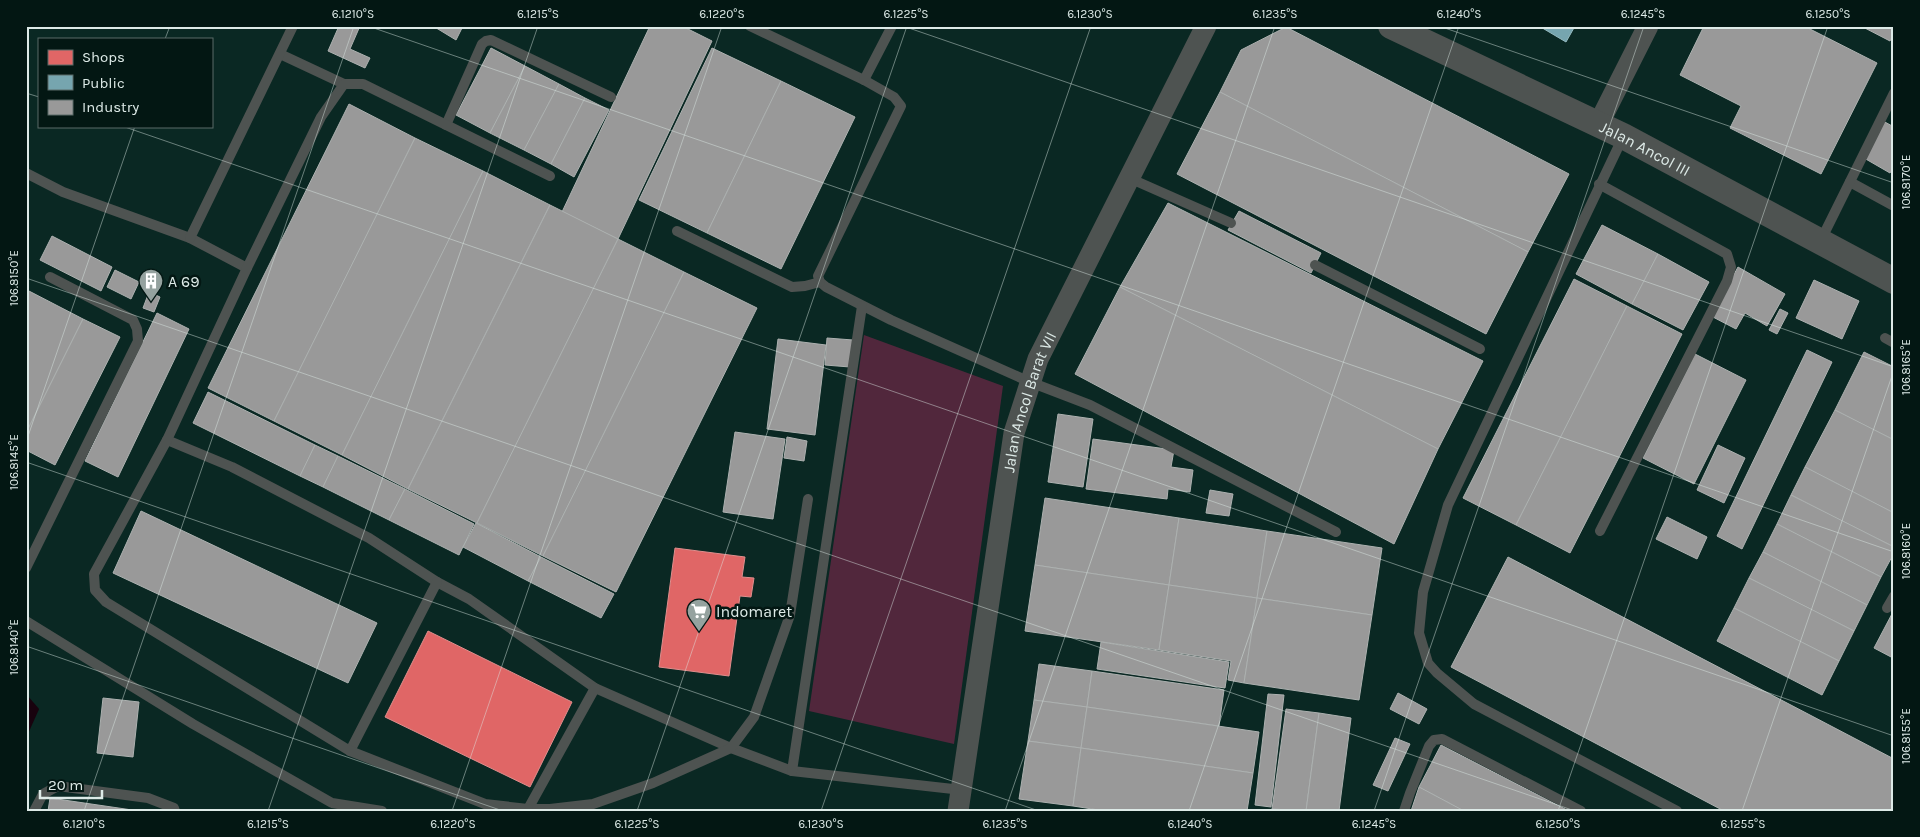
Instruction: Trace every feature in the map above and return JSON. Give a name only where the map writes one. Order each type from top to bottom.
[{"type":"street","name":"Jalan Ancol Barat VII","points":[[960,801],[1014,433],[1030,382],[1038,359],[1206,26]]},
{"type":"street","name":"Jalan Ancol III","points":[[1391,26],[1623,136],[1894,281]]},
{"type":"street","points":[[1598,125],[1648,26]]},
{"type":"lane","points":[[190,238],[293,26]]},
{"type":"lane","points":[[750,26],[864,80],[894,97],[901,106],[818,276],[820,282],[862,306],[1030,382],[1108,413],[1336,532]]},
{"type":"lane","points":[[864,80],[892,26]]},
{"type":"lane","points":[[446,125],[482,44],[491,40],[611,97]]},
{"type":"lane","points":[[280,54],[344,84],[363,84],[550,176]]},
{"type":"lane","points":[[344,84],[321,117],[247,268],[167,440],[94,574],[95,590],[106,602],[350,751],[485,804],[528,809],[550,809],[594,804],[653,783],[732,748],[754,717],[790,615],[808,499]]},
{"type":"lane","points":[[1820,243],[1894,93]]},
{"type":"lane","points":[[1623,136],[1448,504],[1424,592],[1418,633],[1428,663],[1474,704],[1677,811]]},
{"type":"lane","points":[[26,173],[64,192],[190,238],[247,268]]},
{"type":"lane","points":[[1129,178],[1231,222]]},
{"type":"lane","points":[[1850,182],[1894,206]]},
{"type":"lane","points":[[1599,184],[1726,254],[1731,267],[1727,281],[1600,531]]},
{"type":"lane","points":[[676,231],[792,287],[820,282]]},
{"type":"lane","points":[[1315,265],[1480,349]]},
{"type":"lane","points":[[26,568],[138,341],[138,329],[133,320],[50,277]]},
{"type":"lane","points":[[792,771],[862,306]]},
{"type":"lane","points":[[167,440],[232,466],[369,538],[437,582],[470,599],[595,688],[732,748],[792,771],[960,801]]},
{"type":"lane","points":[[350,751],[437,582]]},
{"type":"lane","points":[[1887,608],[1894,596]]},
{"type":"lane","points":[[26,621],[193,724],[332,803],[382,811]]},
{"type":"lane","points":[[528,809],[595,688]]},
{"type":"lane","points":[[1404,811],[1429,746],[1434,740],[1442,739],[1582,811]]},
{"type":"lane","points":[[34,811],[43,794],[58,786],[148,798],[174,808],[174,811]]},
{"type":"shaded area","points":[[26,26],[1894,26],[1894,811],[26,811],[26,738],[39,709],[26,694]]},
{"type":"shaded area","points":[[864,335],[1003,386],[954,744],[809,711]]},
{"type":"shaded area","points":[[26,694],[39,709],[26,738]]},
{"type":"building: Shops","name":"Indomaret","points":[[675,548],[745,557],[742,577],[754,578],[751,597],[740,596],[729,676],[659,667]]},
{"type":"building: Shops","points":[[428,631],[572,702],[530,787],[385,717]]},
{"type":"building: Public","points":[[1539,26],[1575,26],[1566,42]]},
{"type":"building: Industry","points":[[339,26],[360,26],[350,49],[370,58],[365,68],[328,51]]},
{"type":"building: Industry","points":[[433,26],[463,26],[456,40]]},
{"type":"building: Industry","points":[[650,26],[682,26],[712,41],[618,239],[562,212]]},
{"type":"building: Industry","points":[[1704,26],[1804,26],[1877,63],[1821,174],[1730,128],[1741,106],[1680,75]]},
{"type":"building: Industry","points":[[1861,26],[1894,26],[1894,33],[1890,41]]},
{"type":"building: Industry","points":[[1286,27],[1569,174],[1528,252],[1220,92],[1241,50]]},
{"type":"building: Industry","points":[[491,48],[525,66],[490,133],[456,115]]},
{"type":"building: Industry","points":[[712,48],[781,81],[707,233],[639,200]]},
{"type":"building: Industry","points":[[525,66],[559,84],[524,150],[490,133]]},
{"type":"building: Industry","points":[[781,81],[855,117],[781,269],[707,233]]},
{"type":"building: Industry","points":[[559,84],[585,98],[551,164],[524,150]]},
{"type":"building: Industry","points":[[1220,92],[1528,252],[1486,334],[1177,174]]},
{"type":"building: Industry","points":[[585,98],[609,110],[574,177],[551,164]]},
{"type":"building: Industry","points":[[349,104],[415,138],[274,421],[208,388]]},
{"type":"building: Industry","points":[[1883,121],[1894,127],[1894,166],[1890,173],[1864,158]]},
{"type":"building: Industry","points":[[415,138],[483,171],[342,455],[274,421]]},
{"type":"building: Industry","points":[[483,171],[550,205],[408,489],[342,455]]},
{"type":"building: Industry","points":[[1168,203],[1483,361],[1438,449],[1120,287]]},
{"type":"building: Industry","points":[[550,205],[618,239],[477,523],[408,489]]},
{"type":"building: Industry","points":[[1239,211],[1321,253],[1311,273],[1228,230]]},
{"type":"building: Industry","points":[[1602,225],[1658,254],[1632,304],[1576,274]]},
{"type":"building: Industry","points":[[52,236],[112,267],[101,291],[40,260]]},
{"type":"building: Industry","points":[[618,239],[684,272],[543,556],[477,523]]},
{"type":"building: Industry","points":[[1658,254],[1709,282],[1683,330],[1632,304]]},
{"type":"building: Industry","points":[[1738,267],[1785,294],[1767,326],[1745,313],[1736,329],[1711,316]]},
{"type":"building: Industry","points":[[115,270],[139,282],[131,299],[107,287]]},
{"type":"building: Industry","points":[[684,272],[757,308],[616,592],[543,556]]},
{"type":"building: Industry","points":[[1574,279],[1627,306],[1516,525],[1463,498]]},
{"type":"building: Industry","points":[[1814,280],[1859,301],[1842,339],[1796,318]]},
{"type":"building: Industry","points":[[1120,287],[1438,449],[1394,544],[1075,374]]},
{"type":"building: Industry","points":[[26,291],[83,319],[26,433]]},
{"type":"building: Industry","name":"A 69","points":[[149,292],[160,297],[154,312],[143,308]]},
{"type":"building: Industry","points":[[1627,306],[1682,334],[1570,553],[1516,525]]},
{"type":"building: Industry","points":[[1780,309],[1788,313],[1777,334],[1769,330]]},
{"type":"building: Industry","points":[[157,313],[189,329],[118,477],[85,461]]},
{"type":"building: Industry","points":[[83,319],[120,337],[55,465],[26,450],[26,433]]},
{"type":"building: Industry","points":[[827,338],[853,340],[850,367],[825,365]]},
{"type":"building: Industry","points":[[778,339],[826,345],[815,435],[767,429]]},
{"type":"building: Industry","points":[[1807,350],[1832,362],[1742,549],[1717,536]]},
{"type":"building: Industry","points":[[1864,352],[1894,367],[1894,440],[1835,410]]},
{"type":"building: Industry","points":[[1695,354],[1746,380],[1694,484],[1643,458]]},
{"type":"building: Industry","points":[[208,392],[315,445],[300,476],[193,423]]},
{"type":"building: Industry","points":[[1835,410],[1894,440],[1894,513],[1805,467]]},
{"type":"building: Industry","points":[[1058,414],[1093,419],[1083,487],[1048,482]]},
{"type":"building: Industry","points":[[735,432],[785,439],[773,519],[723,512]]},
{"type":"building: Industry","points":[[787,437],[807,441],[804,461],[784,458]]},
{"type":"building: Industry","points":[[1093,439],[1174,450],[1171,467],[1193,470],[1190,492],[1168,489],[1167,499],[1086,489]]},
{"type":"building: Industry","points":[[315,445],[338,456],[323,487],[300,476]]},
{"type":"building: Industry","points":[[1718,445],[1745,458],[1724,503],[1697,490]]},
{"type":"building: Industry","points":[[338,456],[405,489],[389,520],[323,487]]},
{"type":"building: Industry","points":[[1805,467],[1894,513],[1894,547],[1791,495]]},
{"type":"building: Industry","points":[[405,489],[474,524],[459,555],[389,520]]},
{"type":"building: Industry","points":[[1210,490],[1233,494],[1229,516],[1206,513]]},
{"type":"building: Industry","points":[[1791,495],[1894,547],[1894,553],[1881,577],[1777,524]]},
{"type":"building: Industry","points":[[1045,498],[1179,518],[1169,585],[1035,565]]},
{"type":"building: Industry","points":[[141,511],[377,623],[348,683],[113,573]]},
{"type":"building: Industry","points":[[1667,517],[1707,537],[1697,559],[1656,539]]},
{"type":"building: Industry","points":[[1179,518],[1267,531],[1257,598],[1169,585]]},
{"type":"building: Industry","points":[[476,523],[541,557],[528,581],[463,547]]},
{"type":"building: Industry","points":[[1777,524],[1881,577],[1867,605],[1763,552]]},
{"type":"building: Industry","points":[[1267,531],[1382,548],[1372,615],[1257,598]]},
{"type":"building: Industry","points":[[1763,552],[1867,605],[1854,631],[1749,578]]},
{"type":"building: Industry","points":[[541,557],[614,594],[601,618],[528,581]]},
{"type":"building: Industry","points":[[1508,557],[1894,759],[1894,811],[1724,811],[1451,667]]},
{"type":"building: Industry","points":[[1035,565],[1169,585],[1159,650],[1025,631]]},
{"type":"building: Industry","points":[[1749,578],[1854,631],[1839,661],[1734,608]]},
{"type":"building: Industry","points":[[1169,585],[1257,598],[1244,683],[1228,680],[1231,661],[1159,650]]},
{"type":"building: Industry","points":[[1257,598],[1372,615],[1359,700],[1244,683]]},
{"type":"building: Industry","points":[[1734,608],[1839,661],[1822,695],[1717,641]]},
{"type":"building: Industry","points":[[1894,610],[1894,656],[1893,658],[1874,648]]},
{"type":"building: Industry","points":[[1101,642],[1229,662],[1225,688],[1097,669]]},
{"type":"building: Industry","points":[[1039,664],[1092,671],[1087,707],[1034,700]]},
{"type":"building: Industry","points":[[1092,671],[1224,690],[1219,726],[1087,707]]},
{"type":"building: Industry","points":[[1398,693],[1427,709],[1419,724],[1390,709]]},
{"type":"building: Industry","points":[[1268,694],[1284,695],[1271,807],[1255,805]]},
{"type":"building: Industry","points":[[103,698],[139,702],[133,757],[97,753]]},
{"type":"building: Industry","points":[[1034,700],[1087,707],[1081,748],[1028,741]]},
{"type":"building: Industry","points":[[1087,707],[1259,732],[1253,773],[1081,748]]},
{"type":"building: Industry","points":[[1286,709],[1319,713],[1306,811],[1272,809]]},
{"type":"building: Industry","points":[[1319,713],[1351,718],[1339,811],[1306,811]]},
{"type":"building: Industry","points":[[1395,738],[1410,744],[1388,791],[1373,785]]},
{"type":"building: Industry","points":[[1028,741],[1081,748],[1073,806],[1019,799]]},
{"type":"building: Industry","points":[[1441,745],[1569,811],[1464,811],[1419,787]]},
{"type":"building: Industry","points":[[1081,748],[1253,773],[1247,811],[1105,811],[1073,806]]},
{"type":"building: Industry","points":[[1419,787],[1464,811],[1411,811]]},
{"type":"building: Industry","points":[[50,798],[139,811],[48,811]]},
{"type":"place","name":"A 69","points":[[151,302]]},
{"type":"place","name":"Indomaret","points":[[699,632]]}]
